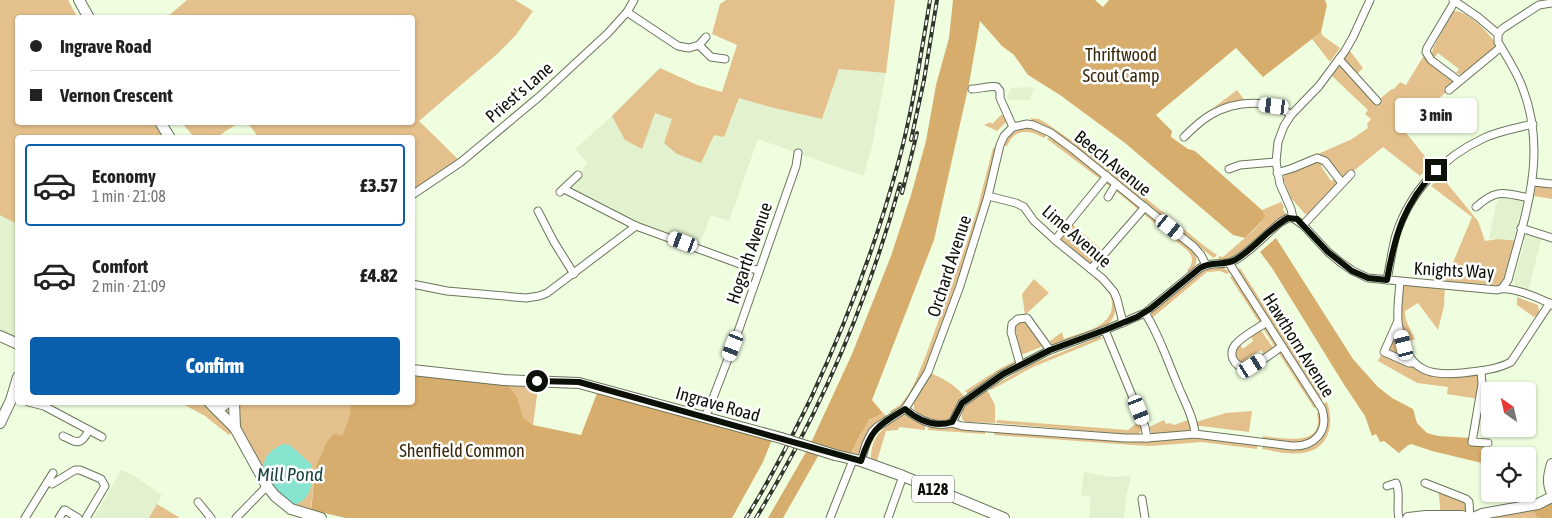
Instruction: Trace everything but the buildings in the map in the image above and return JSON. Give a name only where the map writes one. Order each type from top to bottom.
[{"type":"main road","points":[[80,0],[88,15]]},
{"type":"main road","points":[[0,336],[15,343]]},
{"type":"main road","name":"Ingrave Road","points":[[415,370],[504,380],[579,382],[857,460],[903,476],[1004,518]]},
{"type":"main road","points":[[0,423],[15,398]]},
{"type":"main road","points":[[234,405],[235,428]]},
{"type":"main road","points":[[213,406],[235,428],[267,486],[275,496],[291,509],[321,518]]},
{"type":"main road","points":[[1408,518],[1462,516],[1470,518],[1538,504],[1552,495],[1549,475],[1552,464]]},
{"type":"street","name":"Priest's Lane","points":[[415,193],[464,160],[540,96],[584,56],[627,12],[634,0]]},
{"type":"street","points":[[952,422],[964,401],[1003,374],[1050,350],[1105,330],[1145,312],[1206,265],[1229,262],[1238,258],[1281,222],[1288,218],[1293,218],[1277,173],[1276,162],[1281,133],[1291,115],[1319,86],[1339,59],[1353,38],[1370,0]]},
{"type":"street","points":[[1459,81],[1431,60],[1426,52],[1454,0],[1478,16],[1498,34]]},
{"type":"street","points":[[1503,287],[1508,280],[1529,198],[1535,147],[1532,124],[1523,88],[1498,42],[1498,34],[1502,29],[1539,5],[1552,3]]},
{"type":"street","points":[[627,12],[678,46],[689,48],[699,45],[706,37]]},
{"type":"street","points":[[699,45],[711,57],[725,59]]},
{"type":"street","points":[[1449,90],[1501,47]]},
{"type":"street","points":[[1339,59],[1377,102]]},
{"type":"street","points":[[972,89],[997,87],[1013,127]]},
{"type":"street","points":[[1184,137],[1207,117],[1220,110],[1234,106],[1255,104],[1274,106],[1280,107],[1291,115]]},
{"type":"street","name":"Beech Avenue","points":[[1013,127],[1027,124],[1045,130],[1074,150],[1194,247],[1201,254],[1206,265]]},
{"type":"street","points":[[1387,280],[1392,249],[1401,222],[1426,181],[1450,159],[1467,147],[1486,137],[1532,124]]},
{"type":"street","name":"Orchard Avenue","points":[[830,518],[872,432],[905,409],[928,372],[960,286],[988,196],[1000,145],[1004,136],[1013,127]]},
{"type":"street","name":"Hogarth Avenue","points":[[704,417],[708,412],[733,346],[796,166],[798,153]]},
{"type":"street","points":[[1277,173],[1317,158],[1325,161],[1342,184]]},
{"type":"street","points":[[1229,169],[1247,164],[1276,162]]},
{"type":"street","points":[[1303,224],[1351,174]]},
{"type":"street","points":[[578,175],[562,191],[636,226],[759,270]]},
{"type":"street","points":[[1055,240],[1107,176]]},
{"type":"street","points":[[1532,182],[1552,184]]},
{"type":"street","points":[[1108,197],[1116,184]]},
{"type":"street","points":[[1476,207],[1493,194],[1501,193],[1529,198]]},
{"type":"street","name":"Lime Avenue","points":[[988,196],[1024,207],[1034,221],[1106,282],[1117,299],[1123,322]]},
{"type":"street","points":[[1091,269],[1145,207]]},
{"type":"street","points":[[538,211],[574,274]]},
{"type":"street","name":"Knights Way","points":[[1293,218],[1303,224],[1328,252],[1352,271],[1368,278],[1497,290],[1503,287],[1551,304]]},
{"type":"street","points":[[415,285],[447,291],[526,298],[539,296],[547,293],[574,274],[636,226]]},
{"type":"street","points":[[1522,228],[1552,238]]},
{"type":"street","name":"Hawthorn Avenue","points":[[905,409],[916,418],[943,425],[952,422],[962,426],[1147,438],[1195,434],[1292,446],[1305,445],[1314,440],[1321,432],[1323,427],[1322,409],[1229,262]]},
{"type":"street","points":[[1400,282],[1398,323],[1404,345],[1413,362],[1420,368],[1445,375],[1480,371],[1503,366],[1511,362],[1551,304]]},
{"type":"street","points":[[1145,312],[1153,326],[1185,403],[1195,428],[1195,434]]},
{"type":"street","points":[[1020,364],[1011,330],[1012,324],[1018,319],[1027,318],[1050,350]]},
{"type":"street","points":[[1267,322],[1235,345],[1232,352],[1235,362],[1240,366],[1248,367],[1282,346]]},
{"type":"street","points":[[1398,323],[1384,352],[1409,363],[1413,362]]},
{"type":"street","points":[[1105,330],[1146,427],[1147,438]]},
{"type":"street","points":[[1480,371],[1482,384],[1472,442],[1488,443]]},
{"type":"street","points":[[40,405],[102,437]]},
{"type":"street","points":[[63,436],[75,442],[80,442],[85,438],[89,430]]},
{"type":"street","points":[[25,518],[52,484],[75,470],[80,470],[102,479],[105,486],[86,518]]},
{"type":"street","points":[[52,484],[53,473]]},
{"type":"street","points":[[888,518],[903,476]]},
{"type":"street","points":[[1387,486],[1396,483],[1398,487],[1397,510],[1399,518]]},
{"type":"street","points":[[1425,483],[1466,499],[1469,502],[1470,518]]},
{"type":"street","points":[[236,518],[267,486]]},
{"type":"street","points":[[1142,499],[1145,518]]},
{"type":"street","points":[[198,502],[211,518]]},
{"type":"street","points":[[59,518],[65,510],[78,518]]},
{"type":"shaded area","points":[[0,0],[68,0],[76,15],[15,15],[15,125],[135,125],[45,135],[15,135],[15,338],[0,331]]},
{"type":"shaded area","points":[[0,0],[68,0],[76,15],[15,15],[15,125],[155,125],[162,135],[15,135],[15,223],[0,215]]},
{"type":"shaded area","points":[[187,0],[515,0],[533,11],[516,35],[496,55],[419,121],[459,160],[415,189],[415,135],[257,135],[249,125],[415,125],[415,15],[170,15]]},
{"type":"shaded area","points":[[726,0],[895,0],[886,73],[839,69],[822,119],[739,98],[724,137],[714,135],[701,163],[677,154],[664,143],[672,119],[655,113],[642,149],[625,140],[612,116],[660,68],[697,85],[722,92],[737,45],[712,34],[720,4]]},
{"type":"shaded area","points":[[1455,11],[1472,19],[1489,34],[1496,44],[1493,50],[1462,75],[1456,73],[1459,69],[1438,53],[1435,57],[1432,53],[1452,13]]},
{"type":"shaded area","points":[[1321,32],[1323,36],[1340,48],[1330,62],[1312,39]]},
{"type":"shaded area","points":[[1345,51],[1350,51],[1363,68],[1354,77],[1377,101],[1394,89],[1400,82],[1406,85],[1426,52],[1459,81],[1403,129],[1431,164],[1420,176],[1383,147],[1345,178],[1342,178],[1319,156],[1318,154],[1352,139],[1368,128],[1367,124],[1371,119],[1365,114],[1368,110],[1329,73]]},
{"type":"shaded area","points":[[660,68],[697,85],[770,107],[822,119],[839,69],[886,73],[871,151],[863,176],[758,139],[729,221],[711,215],[698,248],[644,228],[564,189],[587,163],[575,149],[612,116]]},
{"type":"shaded area","points":[[1028,87],[1034,89],[1030,100],[1008,100],[1007,96],[1011,88]]},
{"type":"shaded area","points":[[1237,90],[1245,101],[1212,109]]},
{"type":"shaded area","points":[[1001,115],[1005,116],[1008,120],[997,131],[984,125],[990,122],[992,124]]},
{"type":"shaded area","points":[[1030,118],[1039,119],[1046,123],[1094,156],[1217,255],[1214,258],[1211,256],[1076,147],[1045,127],[1033,122]]},
{"type":"shaded area","points":[[184,125],[235,125],[220,135],[192,135]]},
{"type":"shaded area","points":[[1028,127],[1047,135],[1044,138],[1028,132],[1018,133],[1010,140],[1007,146],[1003,146],[1012,133]]},
{"type":"shaded area","points":[[1050,136],[1193,249],[1196,259],[1192,270],[1189,273],[1187,270],[1191,266],[1192,261],[1188,251],[1116,191],[1047,139]]},
{"type":"shaded area","points":[[993,148],[996,148],[979,211],[960,274],[931,355],[912,394],[892,414],[890,411],[900,405],[908,395],[926,355],[967,242]]},
{"type":"shaded area","points":[[1316,160],[1324,163],[1321,166],[1331,181],[1335,179],[1337,186],[1309,214],[1305,214],[1291,198],[1283,178],[1287,172]]},
{"type":"shaded area","points":[[1441,176],[1478,221],[1485,241],[1498,239],[1519,241],[1503,287],[1445,284],[1444,306],[1438,330],[1418,303],[1405,311],[1407,322],[1415,339],[1404,344],[1407,352],[1427,371],[1481,371],[1479,399],[1447,394],[1448,387],[1417,383],[1378,361],[1397,323],[1400,282],[1444,284],[1472,217],[1431,186]]},
{"type":"shaded area","points":[[1536,183],[1552,184],[1552,199],[1534,196]]},
{"type":"shaded area","points":[[1501,195],[1521,198],[1523,202],[1517,227],[1529,234],[1539,236],[1541,240],[1529,288],[1524,290],[1517,288],[1514,284],[1514,279],[1525,240],[1489,239],[1496,204]]},
{"type":"shaded area","points":[[1281,202],[1285,215],[1233,257],[1226,260],[1218,259],[1219,256],[1223,257],[1254,230],[1266,217],[1262,210]]},
{"type":"shaded area","points":[[1072,224],[1103,251],[1091,266],[1058,241]]},
{"type":"shaded area","points":[[1215,266],[1222,267],[1230,272],[1227,274],[1220,271],[1207,272],[1152,318],[1155,308],[1204,270]]},
{"type":"shaded area","points":[[1240,268],[1324,399],[1320,400],[1237,270]]},
{"type":"shaded area","points":[[1233,275],[1317,406],[1314,408],[1230,277]]},
{"type":"shaded area","points":[[1096,276],[1106,286],[1113,300],[1115,313],[1112,320],[1106,326],[1095,331],[1054,346],[1052,345],[1050,341],[1062,332],[1064,339],[1094,328],[1101,324],[1110,313],[1112,306],[1111,297],[1094,278]]},
{"type":"shaded area","points":[[1034,279],[1049,293],[1025,315],[1022,294]]},
{"type":"shaded area","points":[[1517,297],[1538,305],[1539,312],[1536,316],[1534,317],[1517,305]]},
{"type":"shaded area","points":[[1023,319],[1046,345],[1021,355],[1015,324]]},
{"type":"shaded area","points":[[1260,329],[1274,349],[1265,355],[1261,350],[1248,358],[1251,363],[1240,363],[1236,357],[1235,350],[1240,344],[1243,349],[1253,341],[1251,336]]},
{"type":"shaded area","points":[[1099,337],[1104,338],[1033,367],[991,390],[990,388],[1032,364]]},
{"type":"shaded area","points":[[1017,360],[1015,365],[968,394],[965,391],[1001,368]]},
{"type":"shaded area","points":[[930,373],[954,386],[965,398],[953,419],[948,421],[929,420],[921,416],[914,409],[914,403]]},
{"type":"shaded area","points":[[504,380],[539,381],[533,425],[523,417],[517,396]]},
{"type":"shaded area","points":[[987,390],[995,405],[995,423],[965,422],[962,419],[962,414],[966,405]]},
{"type":"shaded area","points":[[1327,402],[1330,427],[1328,435],[1318,447],[1302,453],[1262,449],[1263,446],[1299,450],[1315,445],[1321,440],[1326,431],[1327,417],[1322,404]]},
{"type":"shaded area","points":[[185,405],[351,405],[349,418],[342,437],[334,433],[327,441],[316,465],[310,515],[291,509],[232,432],[229,435],[205,416]]},
{"type":"shaded area","points":[[1252,411],[1249,432],[1197,426],[1196,422],[1226,413]]},
{"type":"shaded area","points":[[1320,412],[1321,418],[1317,432],[1305,442],[1291,444],[1263,440],[1263,436],[1291,439],[1309,436],[1315,432],[1318,424],[1317,413]]},
{"type":"shaded area","points":[[883,413],[887,416],[876,422],[870,429],[860,452],[858,454],[852,453],[866,424]]},
{"type":"shaded area","points":[[903,414],[908,414],[919,423],[925,425],[925,430],[899,427],[898,430],[886,431],[877,461],[871,458],[873,443],[876,437],[885,427]]},
{"type":"shaded area","points":[[1137,415],[1142,429],[1136,435],[996,423],[997,420],[1128,430],[1137,423]]},
{"type":"shaded area","points":[[1164,420],[1166,424],[1174,425],[1188,420],[1192,430],[1190,432],[1152,434],[1149,427]]},
{"type":"shaded area","points":[[929,426],[985,430],[985,434],[928,430]]},
{"type":"shaded area","points":[[995,431],[1145,442],[1197,438],[1257,445],[1257,449],[1202,442],[1150,446],[1132,445],[994,435]]},
{"type":"shaded area","points":[[121,470],[133,475],[162,495],[157,504],[180,518],[94,518]]},
{"type":"shaded area","points":[[1084,472],[1110,477],[1131,476],[1124,518],[1089,518],[1091,497],[1081,495]]},
{"type":"shaded area","points":[[1438,487],[1466,499],[1470,518],[1441,516]]},
{"type":"shaded area","points":[[157,504],[180,518],[149,518]]},
{"type":"shaded area","points":[[1531,505],[1537,518],[1473,518]]},
{"type":"green space","name":"Thriftwood Scout Camp","points":[[953,0],[1095,0],[1103,7],[1109,0],[1325,0],[1327,5],[1321,32],[1263,77],[1236,48],[1156,115],[1172,131],[1171,137],[1188,149],[1195,151],[1262,210],[1266,217],[1245,238],[1233,235],[1125,143],[1060,95],[1028,75],[1014,55],[1002,46],[980,21],[969,84],[934,240],[872,400],[883,413],[869,420],[859,436],[848,461],[821,451],[783,518],[768,518],[809,447],[852,354],[891,256],[926,141],[936,85],[949,38]]},
{"type":"green space","points":[[1276,238],[1353,359],[1377,386],[1392,398],[1413,409],[1417,423],[1427,433],[1438,436],[1471,438],[1488,443],[1487,447],[1481,447],[1481,463],[1411,444],[1399,453],[1384,441],[1380,442],[1376,434],[1372,436],[1365,416],[1260,252]]},
{"type":"green space","name":"Shenfield Common","points":[[415,370],[504,380],[517,396],[523,417],[533,425],[581,435],[599,388],[773,437],[763,462],[732,518],[346,518],[311,510],[316,465],[327,441],[334,433],[342,436],[349,418],[351,405],[415,405]]},
{"type":"green space","points":[[1552,497],[1552,518],[1537,518],[1531,505]]},
{"type":"water","name":"Mill Pond","points":[[283,444],[290,445],[311,464],[312,483],[308,494],[299,503],[293,505],[277,491],[266,475],[264,467],[266,458],[272,451]]},
{"type":"railway","points":[[746,518],[780,459],[811,398],[837,340],[871,251],[904,140],[930,0]]},
{"type":"railway","points":[[911,140],[924,80],[937,0]]},
{"type":"railway","points":[[902,193],[917,133]]},
{"type":"railway","points":[[756,518],[801,439],[840,356],[873,271],[900,184]]},
{"type":"route","points":[[537,381],[579,382],[861,461],[872,432],[905,409],[916,418],[926,422],[943,425],[952,422],[962,403],[1003,374],[1050,350],[1137,317],[1156,305],[1200,268],[1210,264],[1234,261],[1288,218],[1297,219],[1328,252],[1352,271],[1368,278],[1387,280],[1392,249],[1401,222],[1414,198],[1436,170]]}]
